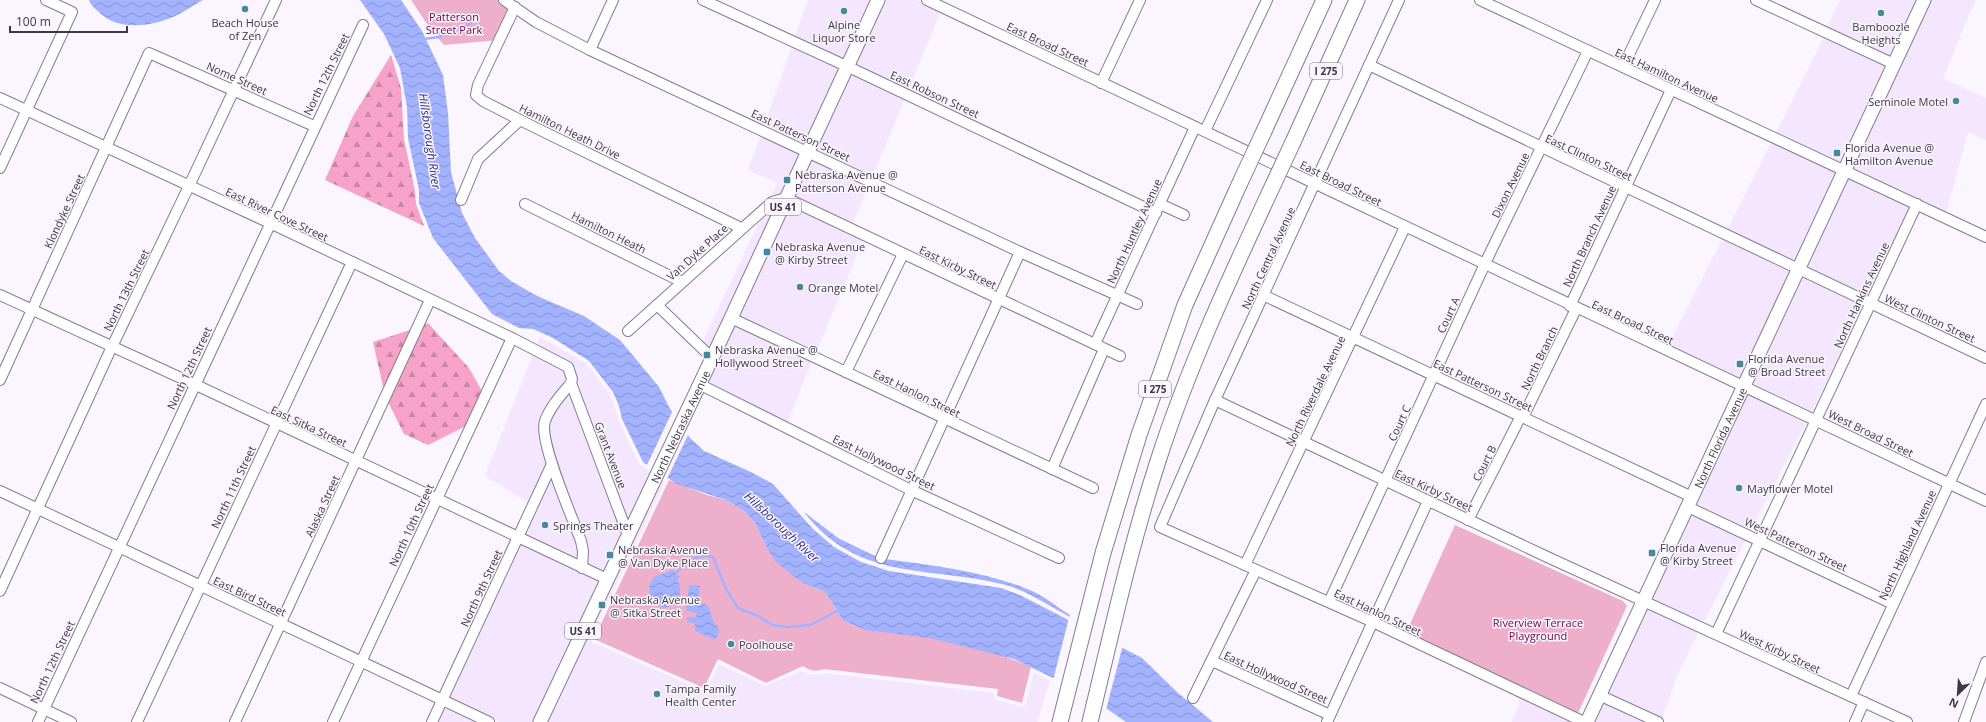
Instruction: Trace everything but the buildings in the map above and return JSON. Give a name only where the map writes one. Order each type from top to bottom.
[{"type":"highway","name":"I 275","points":[[1061,717],[1118,500],[1139,435],[1185,305],[1324,0]]},
{"type":"highway","name":"I 275","points":[[1090,722],[1130,553],[1176,409],[1228,281],[1357,0]]},
{"type":"main road","name":"North Nebraska Avenue","points":[[540,722],[685,412],[731,318],[878,0]]},
{"type":"main road","name":"North Florida Avenue","points":[[1585,722],[1745,386],[1924,0]]},
{"type":"street","points":[[0,168],[72,12],[46,0]]},
{"type":"street","name":"North 13th Street","points":[[0,591],[112,347],[276,0]]},
{"type":"street","name":"East Patterson Street","points":[[504,0],[536,22],[590,50],[808,151],[1020,252],[1137,304]]},
{"type":"street","points":[[590,50],[613,0]]},
{"type":"street","name":"East Robson Street","points":[[703,0],[1158,208],[1184,216]]},
{"type":"street","name":"East Broad Street","points":[[927,0],[1573,307],[1745,386]]},
{"type":"street","points":[[1101,83],[1140,0]]},
{"type":"street","points":[[1204,131],[1267,0]]},
{"type":"street","name":"North Central Avenue","points":[[1160,527],[1215,400],[1399,0]]},
{"type":"street","name":"East Hamilton Avenue","points":[[1480,0],[1986,237]]},
{"type":"street","points":[[1501,10],[1505,0]]},
{"type":"street","points":[[1624,67],[1655,0]]},
{"type":"street","points":[[1756,0],[1894,64]]},
{"type":"street","name":"Hamilton Heath Drive","points":[[515,7],[478,85],[476,95],[484,101],[520,120],[741,228]]},
{"type":"street","name":"North 12th Street","points":[[38,722],[314,126],[363,25]]},
{"type":"street","name":"Dixon Avenue","points":[[1484,265],[1588,50]]},
{"type":"street","name":"Nome Street","points":[[149,53],[314,126]]},
{"type":"street","name":"Klondyke Street","points":[[0,380],[149,53]]},
{"type":"street","name":"East Clinton Street","points":[[1369,65],[1799,269]]},
{"type":"street","name":"North Branch Avenue","points":[[1573,307],[1625,187],[1671,90]]},
{"type":"street","name":"East River Cove Street","points":[[0,98],[270,223],[542,353]]},
{"type":"street","points":[[461,200],[478,159],[520,120]]},
{"type":"street","name":"North Huntley Avenue","points":[[1094,344],[1195,127]]},
{"type":"street","name":"Van Dyke Place","points":[[628,331],[741,228],[772,202],[786,198]]},
{"type":"street","name":"East Kirby Street","points":[[786,198],[1120,356]]},
{"type":"street","name":"Hamilton Heath","points":[[525,204],[682,282]]},
{"type":"street","name":"North Hankins Avenue","points":[[1716,634],[1917,204]]},
{"type":"street","name":"North Riverdale Avenue","points":[[1245,565],[1354,338],[1405,227]]},
{"type":"street","points":[[881,558],[1020,252]]},
{"type":"street","points":[[846,372],[903,254]]},
{"type":"street","name":"North 11th Street","points":[[137,722],[352,262]]},
{"type":"street","name":"Court A","points":[[1434,376],[1484,265]]},
{"type":"street","name":"West Clinton Street","points":[[1799,269],[1986,358]]},
{"type":"street","name":"East Sitka Street","points":[[0,295],[194,384],[436,500],[607,579]]},
{"type":"street","name":"East Patterson Street","points":[[1263,295],[1522,417],[1690,502]]},
{"type":"street","name":"Alaska Street","points":[[235,722],[357,462],[430,300]]},
{"type":"street","points":[[657,305],[712,358]]},
{"type":"street","name":"North Branch","points":[[1522,417],[1573,307]]},
{"type":"street","name":"East Hanlon Street","points":[[731,318],[943,419],[1093,488]]},
{"type":"street","name":"North 10th Street","points":[[333,722],[512,338]]},
{"type":"street","points":[[1052,469],[1104,349]]},
{"type":"street","name":"Grant Avenue","points":[[542,353],[568,367],[572,379],[571,383],[628,535]]},
{"type":"street","name":"Court C","points":[[1329,602],[1434,376]]},
{"type":"street","points":[[571,383],[553,405],[544,423],[546,444],[552,464],[581,541],[583,551],[582,568]]},
{"type":"street","name":"East Hollywood Street","points":[[699,384],[911,490],[1059,558]]},
{"type":"street","name":"West Broad Street","points":[[1745,386],[1986,501]]},
{"type":"street","name":"East Kirby Street","points":[[1215,400],[1643,601]]},
{"type":"street","name":"North Highland Avenue","points":[[1851,696],[1986,404]]},
{"type":"street","name":"Court B","points":[[1468,520],[1522,417]]},
{"type":"street","name":"North 9th Street","points":[[432,722],[552,464]]},
{"type":"street","name":"East Bird Street","points":[[0,491],[489,722]]},
{"type":"street","points":[[1329,718],[1428,501]]},
{"type":"street","name":"West Patterson Street","points":[[1690,502],[1759,540],[1893,604]]},
{"type":"street","name":"East Hanlon Street","points":[[1160,527],[1373,622],[1585,722]]},
{"type":"street","points":[[1193,698],[1256,570]]},
{"type":"street","name":"West Kirby Street","points":[[1643,601],[1907,722]]},
{"type":"street","name":"East Hollywood Street","points":[[1212,662],[1329,718]]},
{"type":"street","points":[[1964,722],[1986,662]]},
{"type":"street","points":[[0,688],[72,722]]},
{"type":"street","points":[[1599,695],[1658,722]]},
{"type":"street","points":[[1855,722],[1864,702]]},
{"type":"shaded area","points":[[808,0],[874,0],[846,60],[795,37]]},
{"type":"shaded area","points":[[883,0],[917,0],[941,11],[908,90],[853,64]]},
{"type":"shaded area","points":[[1840,0],[1919,0],[1892,59],[1827,28]]},
{"type":"shaded area","points":[[1928,0],[1976,0],[1943,79],[1986,98],[1986,140],[1968,132],[1946,213],[1851,168]]},
{"type":"shaded area","points":[[1824,37],[1888,67],[1843,165],[1776,133]]},
{"type":"shaded area","points":[[792,46],[842,69],[806,146],[764,126]]},
{"type":"shaded area","points":[[849,72],[905,98],[872,177],[814,149]]},
{"type":"shaded area","points":[[761,134],[802,154],[784,194],[771,198],[777,183],[748,170]]},
{"type":"shaded area","points":[[1772,141],[1840,173],[1798,263],[1727,230]]},
{"type":"shaded area","points":[[810,157],[869,185],[852,225],[792,196]]},
{"type":"shaded area","points":[[1847,176],[1912,207],[1869,297],[1805,267]]},
{"type":"shaded area","points":[[788,204],[863,240],[816,353],[737,315]]},
{"type":"shaded area","points":[[779,205],[711,351],[702,343],[762,216],[773,206]]},
{"type":"shaded area","points":[[1723,238],[1794,271],[1743,380],[1668,346]]},
{"type":"shaded area","points":[[1801,275],[1865,305],[1811,413],[1750,384]]},
{"type":"shaded area","points":[[733,324],[812,361],[787,423],[705,382]]},
{"type":"shaded area","points":[[540,337],[587,364],[610,394],[619,421],[639,464],[652,473],[629,524],[575,383],[576,380],[536,346]]},
{"type":"shaded area","points":[[533,354],[565,370],[567,380],[550,403],[548,464],[529,503],[485,476]]},
{"type":"shaded area","points":[[569,392],[623,535],[605,573],[586,564],[585,539],[550,442],[548,423],[557,407]]},
{"type":"shaded area","points":[[1746,392],[1807,421],[1750,531],[1694,504]]},
{"type":"shaded area","points":[[552,475],[577,543],[579,561],[523,535]]},
{"type":"shaded area","points":[[659,478],[665,482],[591,637],[592,642],[703,691],[707,689],[719,664],[765,686],[802,671],[808,674],[819,675],[824,673],[994,693],[996,700],[1022,707],[1026,704],[1034,672],[1050,681],[1037,722],[544,722]]},
{"type":"shaded area","points":[[1690,512],[1746,539],[1703,623],[1649,599]]},
{"type":"shaded area","points":[[520,543],[601,582],[534,722],[500,722],[448,698]]},
{"type":"shaded area","points":[[1645,607],[1698,632],[1678,674],[1662,719],[1605,693]]},
{"type":"shaded area","points":[[1522,698],[1573,722],[1512,722]]},
{"type":"shaded area","points":[[1601,701],[1647,722],[1591,722]]},
{"type":"shaded area","points":[[444,706],[479,722],[436,722]]},
{"type":"green space","name":"Patterson Street Park","points":[[411,0],[504,0],[515,7],[499,40],[444,45],[431,30]]},
{"type":"green space","points":[[391,55],[401,88],[404,139],[415,191],[416,204],[424,226],[325,180],[353,116]]},
{"type":"green space","points":[[428,323],[469,368],[482,391],[466,426],[428,445],[404,434],[388,402],[423,325]]},
{"type":"green space","points":[[413,329],[384,391],[373,342]]},
{"type":"green space","points":[[669,480],[707,495],[726,500],[744,511],[755,523],[768,550],[801,582],[825,592],[843,620],[963,644],[1010,658],[1031,667],[1022,703],[997,696],[998,689],[824,669],[813,670],[803,666],[766,683],[718,659],[704,688],[594,639]]},
{"type":"green space","name":"Riverview Terrace Playground","points":[[1455,525],[1623,601],[1627,606],[1578,713],[1405,635]]},
{"type":"water","points":[[89,0],[203,0],[173,17],[155,23],[126,25],[117,23],[101,14],[94,8]]},
{"type":"water","name":"Hillsborough River","points":[[360,0],[401,0],[422,31],[443,75],[448,113],[451,172],[462,213],[475,238],[499,271],[511,281],[537,296],[584,316],[620,340],[659,387],[669,407],[690,438],[704,451],[751,472],[773,484],[812,528],[834,547],[861,562],[889,571],[1001,588],[1020,595],[1142,658],[1178,693],[1213,722],[1126,722],[1084,693],[1014,659],[930,638],[865,630],[843,620],[825,592],[801,582],[776,562],[768,550],[755,523],[744,511],[726,500],[677,484],[643,462],[622,419],[619,406],[613,392],[589,361],[553,338],[533,329],[519,328],[492,314],[433,238],[419,203],[419,190],[408,138],[407,107],[400,68],[384,34]]},
{"type":"water","points":[[804,512],[838,538],[877,557],[876,560],[881,563],[847,550],[825,534]]},
{"type":"water","points":[[885,559],[922,564],[960,570],[1014,584],[1039,594],[1068,614],[1082,620],[1081,623],[1022,591],[1002,584],[920,572],[882,564]]},
{"type":"water","points":[[672,569],[680,577],[677,580],[680,587],[680,593],[674,605],[663,608],[653,602],[650,592],[650,583],[654,577]]},
{"type":"water","points":[[689,585],[700,586],[698,602],[708,606],[713,620],[719,629],[719,633],[715,640],[695,631],[695,623],[687,622],[687,617],[696,617],[697,613],[686,611]]},
{"type":"pier","points":[[673,410],[689,433],[666,481],[646,467]]},
{"type":"pier","points":[[1070,614],[1083,618],[1081,625],[1123,645],[1106,710],[1083,695],[1053,680]]},
{"type":"waterway","points":[[424,39],[439,37],[469,25],[476,13]]},
{"type":"waterway","points":[[676,573],[688,562],[697,557],[713,557],[726,589],[738,608],[758,616],[772,625],[788,627],[810,625],[839,610]]},
{"type":"place","name":"Beach House of Zen","points":[[245,9]]},
{"type":"place","name":"Alpine Liquor Store","points":[[844,11]]},
{"type":"place","name":"Bamboozle Heights","points":[[1881,13]]},
{"type":"place","name":"Seminole Motel","points":[[1956,101]]},
{"type":"place","name":"Florida Avenue @ Hamilton Avenue","points":[[1837,153]]},
{"type":"place","name":"Nebraska Avenue @ Patterson Avenue","points":[[787,180]]},
{"type":"place","name":"Nebraska Avenue @ Kirby Street","points":[[767,252]]},
{"type":"place","name":"Orange Motel","points":[[800,287]]},
{"type":"place","name":"Nebraska Avenue @ Hollywood Street","points":[[707,355]]},
{"type":"place","name":"Florida Avenue @ Broad Street","points":[[1740,364]]},
{"type":"place","name":"Mayflower Motel","points":[[1739,488]]},
{"type":"place","name":"Springs Theater","points":[[545,525]]},
{"type":"place","name":"Florida Avenue @ Kirby Street","points":[[1652,553]]},
{"type":"place","name":"Nebraska Avenue @ Van Dyke Place","points":[[610,555]]},
{"type":"place","name":"Nebraska Avenue @ Sitka Street","points":[[602,605]]},
{"type":"place","name":"Poolhouse","points":[[731,644]]},
{"type":"place","name":"Tampa Family Health Center","points":[[657,694]]}]
